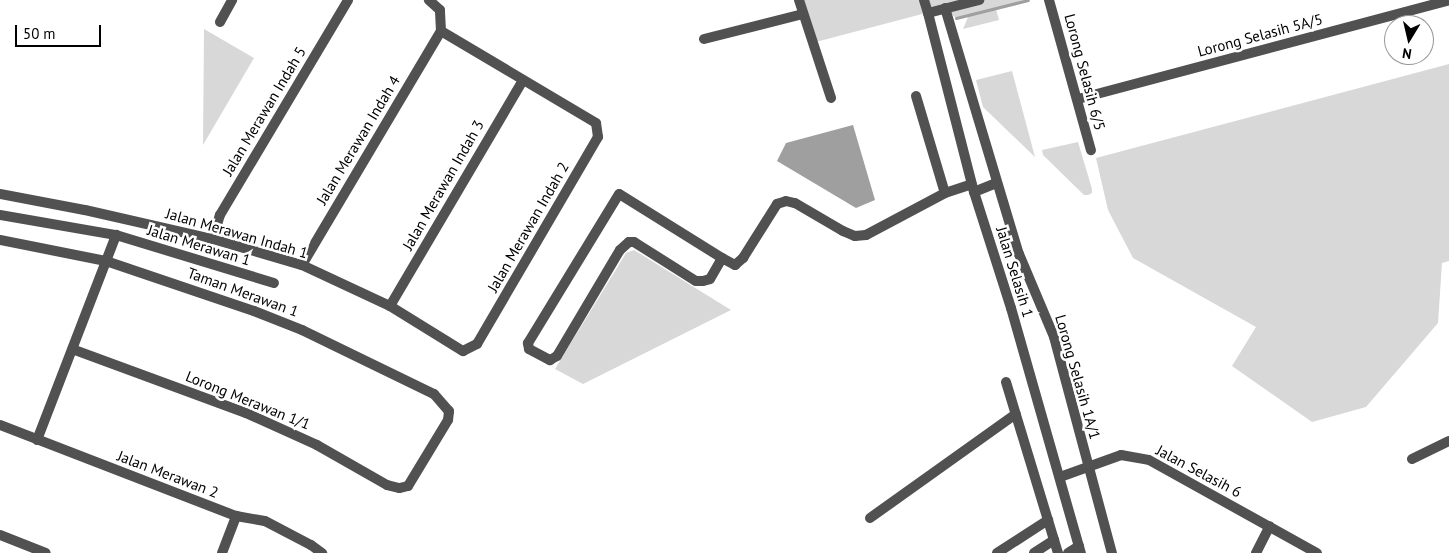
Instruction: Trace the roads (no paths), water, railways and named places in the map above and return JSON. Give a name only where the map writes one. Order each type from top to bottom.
[{"type":"street","points":[[220,22],[232,0]]},
{"type":"street","name":"Jalan Merawan Indah 5","points":[[213,239],[220,215],[348,0]]},
{"type":"street","points":[[428,0],[440,10],[441,31],[523,80]]},
{"type":"street","points":[[799,0],[831,98]]},
{"type":"street","name":"Jalan Selasih 1","points":[[924,0],[973,188],[1011,308],[1080,550]]},
{"type":"street","points":[[928,13],[979,0]]},
{"type":"street","name":"Lorong Selasih 5A/5","points":[[1078,99],[1449,0]]},
{"type":"street","name":"Lorong Selasih 6/5","points":[[1052,1],[1090,150]]},
{"type":"street","name":"Lorong Selasih 1A/1","points":[[945,8],[996,184],[1019,254],[1054,337],[1112,553]]},
{"type":"street","points":[[704,39],[803,14]]},
{"type":"street","name":"Jalan Merawan Indah 4","points":[[302,265],[441,31]]},
{"type":"street","name":"Jalan Merawan Indah 2","points":[[477,344],[598,137],[596,123],[523,80]]},
{"type":"street","name":"Jalan Merawan Indah 3","points":[[390,306],[523,80]]},
{"type":"street","points":[[916,96],[945,193]]},
{"type":"street","points":[[722,258],[710,279],[696,281],[634,242],[624,244],[557,356],[550,360],[529,348],[528,343],[619,194],[735,265],[743,258],[777,204],[786,201],[796,204],[843,231],[861,236],[945,193],[996,184]]},
{"type":"street","name":"Jalan Merawan Indah 1","points":[[0,194],[85,210],[213,239],[302,265],[390,306],[463,351],[477,344]]},
{"type":"street","name":"Jalan Merawan 1","points":[[0,215],[116,235],[274,283]]},
{"type":"street","points":[[37,440],[116,235]]},
{"type":"street","name":"Taman Merawan 1","points":[[0,240],[106,261],[254,310],[302,330],[434,394],[449,411],[448,420],[408,486]]},
{"type":"street","name":"Lorong Merawan 1/1","points":[[72,350],[246,413],[317,445],[387,485],[399,488],[408,486]]},
{"type":"street","points":[[1006,382],[1058,553]]},
{"type":"street","points":[[870,518],[1016,414]]},
{"type":"street","name":"Jalan Merawan 2","points":[[0,425],[236,516],[265,521],[311,545],[322,553]]},
{"type":"street","points":[[1412,459],[1449,441]]},
{"type":"street","name":"Jalan Selasih 6","points":[[1060,477],[1088,465],[1121,455],[1149,460],[1317,553]]},
{"type":"street","points":[[222,553],[236,516]]},
{"type":"street","points":[[997,553],[1048,520]]},
{"type":"street","points":[[1256,553],[1270,526]]},
{"type":"street","points":[[0,535],[46,553]]},
{"type":"street","points":[[1034,553],[1054,540]]},
{"type":"street","points":[[1068,553],[1080,550]]},
{"type":"waterway","points":[[956,18],[1028,0]]}]
